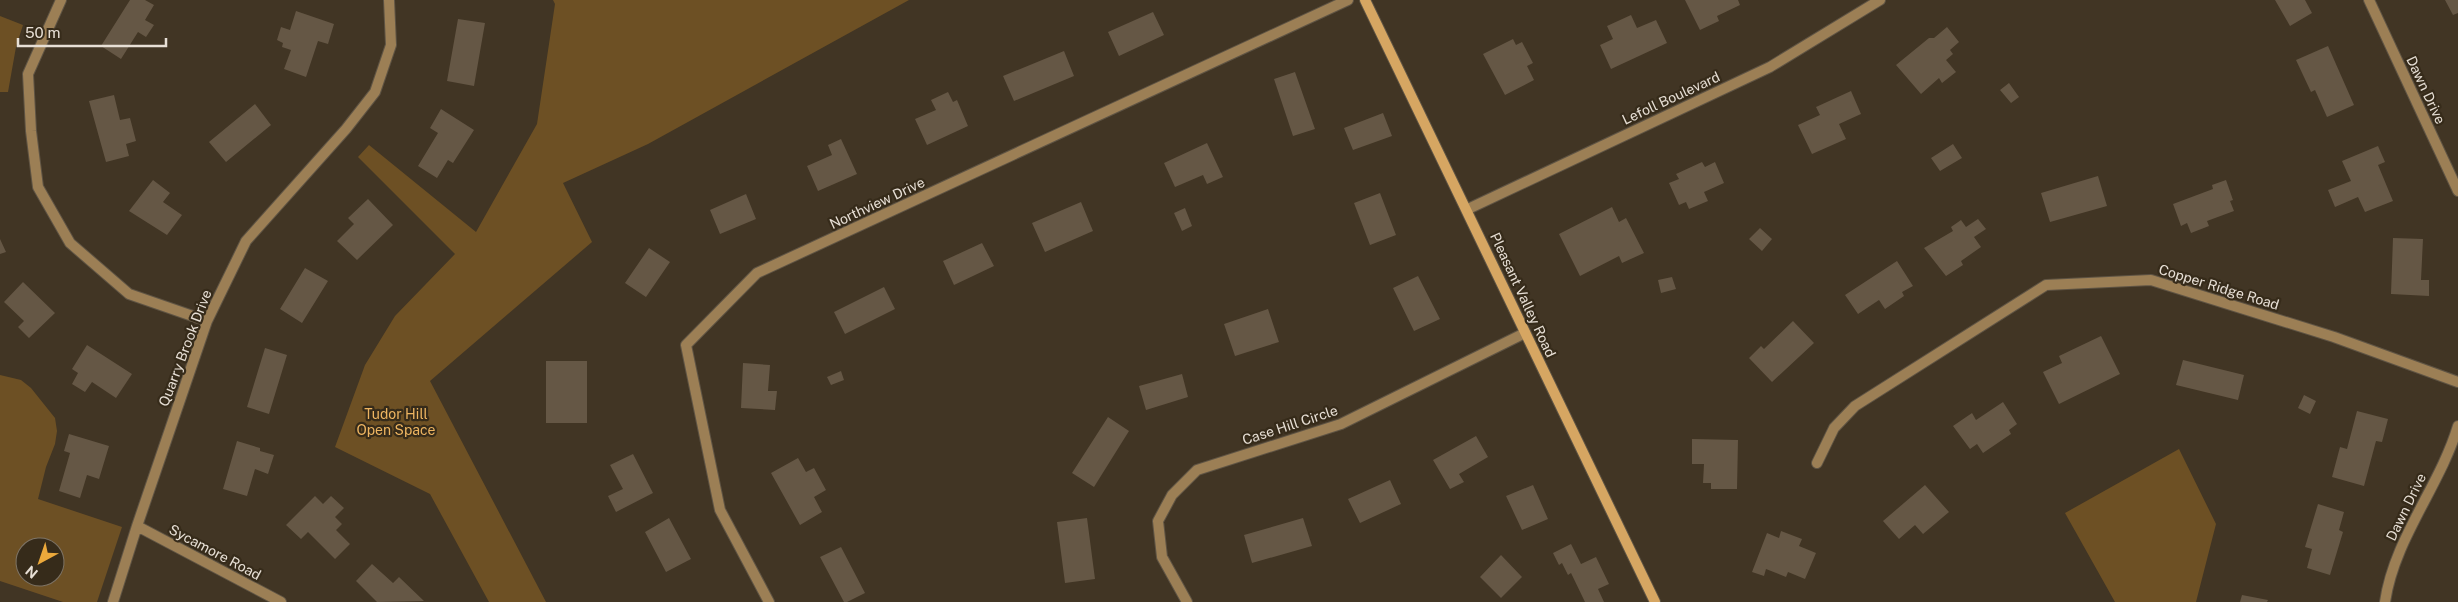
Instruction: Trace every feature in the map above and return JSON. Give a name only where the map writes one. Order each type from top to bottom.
[{"type":"main road","name":"Pleasant Valley Road","points":[[1365,0],[1468,209],[1525,333],[1656,602]]},
{"type":"street","points":[[61,0],[28,74],[30,131],[38,188],[70,243],[129,294],[207,321]]},
{"type":"street","name":"Quarry Brook Drive","points":[[113,602],[136,526],[207,321],[246,241],[346,129],[375,92],[391,45],[390,0]]},
{"type":"street","name":"Northview Drive","points":[[769,602],[720,510],[686,345],[757,273],[1348,0]]},
{"type":"street","name":"Lefoll Boulevard","points":[[1468,209],[1770,67],[1880,0]]},
{"type":"street","name":"Dawn Drive","points":[[2369,0],[2458,191]]},
{"type":"street","name":"Copper Ridge Road","points":[[1817,463],[1834,428],[1855,406],[2046,285],[2151,280],[2334,337],[2458,382]]},
{"type":"street","name":"Case Hill Circle","points":[[1187,602],[1162,557],[1158,521],[1172,495],[1197,470],[1341,424],[1525,333]]},
{"type":"street","name":"Dawn Drive","points":[[2385,602],[2399,555],[2458,426]]},
{"type":"street","name":"Sycamore Road","points":[[136,526],[281,602]]},
{"type":"green space","name":"Tudor Hill Open Space","points":[[553,0],[909,0],[648,144],[563,183],[592,242],[430,381],[546,602],[489,602],[430,494],[335,447],[365,365],[395,316],[455,254],[358,157],[369,145],[476,232],[537,124],[555,4]]},
{"type":"green space","points":[[0,16],[23,25],[16,47],[8,92],[0,92]]},
{"type":"green space","points":[[0,375],[21,380],[31,388],[55,418],[57,431],[55,444],[46,467],[38,499],[122,527],[97,602],[63,602],[18,587],[65,587],[65,537],[15,537],[15,586],[0,581]]},
{"type":"green space","points":[[2179,449],[2216,524],[2196,602],[2115,602],[2065,513]]},
{"type":"building","points":[[130,0],[145,0],[154,5],[145,20],[154,25],[146,37],[138,32],[121,59],[101,46]]},
{"type":"building","points":[[1685,0],[1738,0],[1740,5],[1717,16],[1719,21],[1700,30]]},
{"type":"building","points":[[2275,0],[2305,0],[2312,13],[2290,26]]},
{"type":"building","points":[[2445,0],[2458,0],[2458,13],[2453,15]]},
{"type":"building","points":[[296,11],[334,24],[328,44],[318,41],[306,77],[284,69],[291,50],[282,47],[283,43],[277,40],[281,27],[290,30]]},
{"type":"building","points":[[1153,12],[1164,35],[1119,56],[1108,32]]},
{"type":"building","points":[[1631,15],[1637,28],[1656,20],[1667,43],[1611,69],[1600,45],[1613,39],[1607,26]]},
{"type":"building","points":[[458,19],[485,23],[474,86],[447,81]]},
{"type":"building","points":[[1947,27],[1959,42],[1950,50],[1953,54],[1946,60],[1956,72],[1942,83],[1939,78],[1921,94],[1896,65],[1929,38],[1934,38]]},
{"type":"building","points":[[1513,39],[1516,45],[1522,42],[1533,63],[1527,66],[1534,80],[1505,95],[1483,54]]},
{"type":"building","points":[[2328,46],[2354,105],[2327,117],[2315,90],[2311,92],[2296,60]]},
{"type":"building","points":[[1064,51],[1074,76],[1014,101],[1003,76]]},
{"type":"building","points":[[1295,72],[1315,129],[1293,136],[1274,79]]},
{"type":"building","points":[[2009,83],[2019,97],[2011,103],[2000,90]]},
{"type":"building","points":[[1851,91],[1861,114],[1839,124],[1846,139],[1812,154],[1798,125],[1820,115],[1816,107]]},
{"type":"building","points":[[948,92],[953,102],[957,100],[968,126],[927,145],[915,119],[936,110],[931,100]]},
{"type":"building","points":[[114,95],[120,120],[130,118],[136,141],[126,144],[129,156],[106,162],[89,101]]},
{"type":"building","points":[[255,104],[271,125],[226,162],[209,142]]},
{"type":"building","points":[[441,109],[474,130],[453,163],[448,160],[437,178],[418,166],[438,133],[430,128]]},
{"type":"building","points":[[1383,113],[1392,136],[1353,150],[1344,128]]},
{"type":"building","points":[[841,139],[857,174],[818,191],[807,166],[832,155],[828,145]]},
{"type":"building","points":[[1207,143],[1223,177],[1207,184],[1203,175],[1175,187],[1164,163]]},
{"type":"building","points":[[1953,144],[1962,158],[1940,171],[1931,158]]},
{"type":"building","points":[[2378,146],[2385,162],[2378,165],[2393,201],[2365,212],[2358,197],[2335,207],[2328,190],[2351,181],[2342,161]]},
{"type":"building","points":[[1702,162],[1705,167],[1715,162],[1724,183],[1704,192],[1708,201],[1689,209],[1686,202],[1679,205],[1669,183],[1679,179],[1676,174]]},
{"type":"building","points":[[2098,176],[2107,206],[2050,222],[2041,193]]},
{"type":"building","points":[[153,180],[170,193],[163,202],[182,215],[167,235],[129,211]]},
{"type":"building","points":[[2226,180],[2233,200],[2230,201],[2234,211],[2207,221],[2209,226],[2191,233],[2187,223],[2181,226],[2173,204],[2213,189],[2212,185]]},
{"type":"building","points":[[1380,193],[1396,235],[1370,245],[1354,203]]},
{"type":"building","points":[[746,194],[756,219],[720,234],[710,210]]},
{"type":"building","points":[[368,199],[393,225],[357,260],[337,241],[354,224],[348,218]]},
{"type":"building","points":[[1081,202],[1093,231],[1045,252],[1032,223]]},
{"type":"building","points":[[1612,207],[1619,222],[1626,218],[1644,253],[1622,263],[1619,256],[1580,276],[1559,234]]},
{"type":"building","points":[[1185,208],[1192,226],[1182,231],[1174,213]]},
{"type":"building","points":[[1978,219],[1986,229],[1974,237],[1981,247],[1961,261],[1963,265],[1946,276],[1924,248],[1953,231],[1951,227],[1961,220],[1966,227]]},
{"type":"building","points":[[1760,228],[1772,239],[1762,251],[1749,239]]},
{"type":"building","points":[[2393,238],[2423,239],[2421,280],[2429,280],[2429,296],[2391,294]]},
{"type":"building","points":[[0,239],[6,252],[0,254]]},
{"type":"building","points":[[982,243],[994,266],[954,285],[943,261]]},
{"type":"building","points":[[649,248],[670,262],[646,297],[625,283]]},
{"type":"building","points":[[1897,261],[1913,286],[1902,292],[1904,296],[1885,309],[1879,300],[1858,314],[1845,295]]},
{"type":"building","points":[[305,268],[328,281],[302,323],[280,309]]},
{"type":"building","points":[[1418,276],[1440,319],[1414,331],[1393,288]]},
{"type":"building","points":[[1672,277],[1676,289],[1661,293],[1658,280]]},
{"type":"building","points":[[23,282],[55,313],[29,338],[18,327],[24,321],[4,302]]},
{"type":"building","points":[[884,287],[895,309],[845,334],[834,312]]},
{"type":"building","points":[[1268,309],[1279,342],[1235,356],[1224,324]]},
{"type":"building","points":[[1793,321],[1814,343],[1772,382],[1749,358],[1761,346],[1764,349]]},
{"type":"building","points":[[2101,336],[2120,374],[2059,404],[2043,372],[2062,363],[2059,356]]},
{"type":"building","points":[[87,345],[132,374],[116,398],[92,382],[85,392],[72,384],[78,373],[72,369]]},
{"type":"building","points":[[265,348],[287,355],[269,414],[247,407]]},
{"type":"building","points":[[2183,360],[2244,375],[2238,400],[2176,385]]},
{"type":"building","points":[[546,361],[587,361],[587,423],[546,423]]},
{"type":"building","points":[[743,363],[770,365],[768,391],[777,391],[775,410],[741,408]]},
{"type":"building","points":[[841,371],[844,380],[831,385],[827,377]]},
{"type":"building","points":[[1182,374],[1188,397],[1146,410],[1139,386]]},
{"type":"building","points":[[2304,395],[2316,401],[2310,414],[2298,408]]},
{"type":"building","points":[[2003,402],[2017,424],[2009,430],[2011,434],[1983,453],[1977,444],[1970,449],[1953,426],[1972,413],[1976,420]]},
{"type":"building","points":[[2357,411],[2388,419],[2382,442],[2376,441],[2364,486],[2332,477],[2340,447],[2347,449]]},
{"type":"building","points":[[1108,417],[1129,431],[1094,487],[1072,473]]},
{"type":"building","points":[[69,434],[109,446],[99,479],[87,475],[80,498],[59,491],[70,453],[64,451]]},
{"type":"building","points":[[1476,436],[1488,457],[1459,474],[1464,482],[1450,489],[1433,460]]},
{"type":"building","points":[[1692,439],[1738,440],[1737,489],[1711,489],[1711,483],[1703,483],[1704,464],[1692,464]]},
{"type":"building","points":[[237,441],[260,448],[260,451],[274,455],[268,474],[255,469],[247,496],[223,489]]},
{"type":"building","points":[[633,454],[653,493],[616,512],[608,496],[623,489],[610,465]]},
{"type":"building","points":[[798,458],[806,472],[814,468],[826,490],[814,497],[822,512],[800,525],[771,473]]},
{"type":"building","points":[[1390,480],[1401,504],[1360,523],[1348,499]]},
{"type":"building","points":[[1533,485],[1548,519],[1522,530],[1506,496]]},
{"type":"building","points":[[1925,485],[1949,512],[1923,534],[1915,525],[1899,539],[1883,521]]},
{"type":"building","points":[[315,496],[323,504],[331,496],[344,508],[335,517],[342,524],[336,530],[350,544],[335,559],[308,532],[301,539],[286,525]]},
{"type":"building","points":[[2318,504],[2344,512],[2339,530],[2343,532],[2330,575],[2307,568],[2312,549],[2305,547]]},
{"type":"building","points":[[669,518],[691,559],[666,572],[645,532]]},
{"type":"building","points":[[1087,518],[1095,579],[1065,583],[1057,522]]},
{"type":"building","points":[[1303,518],[1312,546],[1252,563],[1244,535]]},
{"type":"building","points":[[1781,531],[1802,539],[1799,546],[1816,553],[1805,579],[1788,572],[1786,577],[1766,569],[1764,576],[1752,572],[1767,533],[1779,538]]},
{"type":"building","points":[[1571,544],[1581,564],[1596,557],[1609,584],[1598,589],[1604,602],[1585,602],[1571,573],[1568,575],[1562,563],[1559,565],[1553,553]]},
{"type":"building","points":[[841,547],[865,593],[847,602],[844,602],[820,557]]},
{"type":"building","points":[[1501,555],[1522,577],[1501,598],[1480,577]]},
{"type":"building","points":[[372,564],[393,583],[399,577],[424,601],[377,602],[356,581]]},
{"type":"building","points":[[2242,595],[2268,600],[2267,602],[2240,602]]}]
